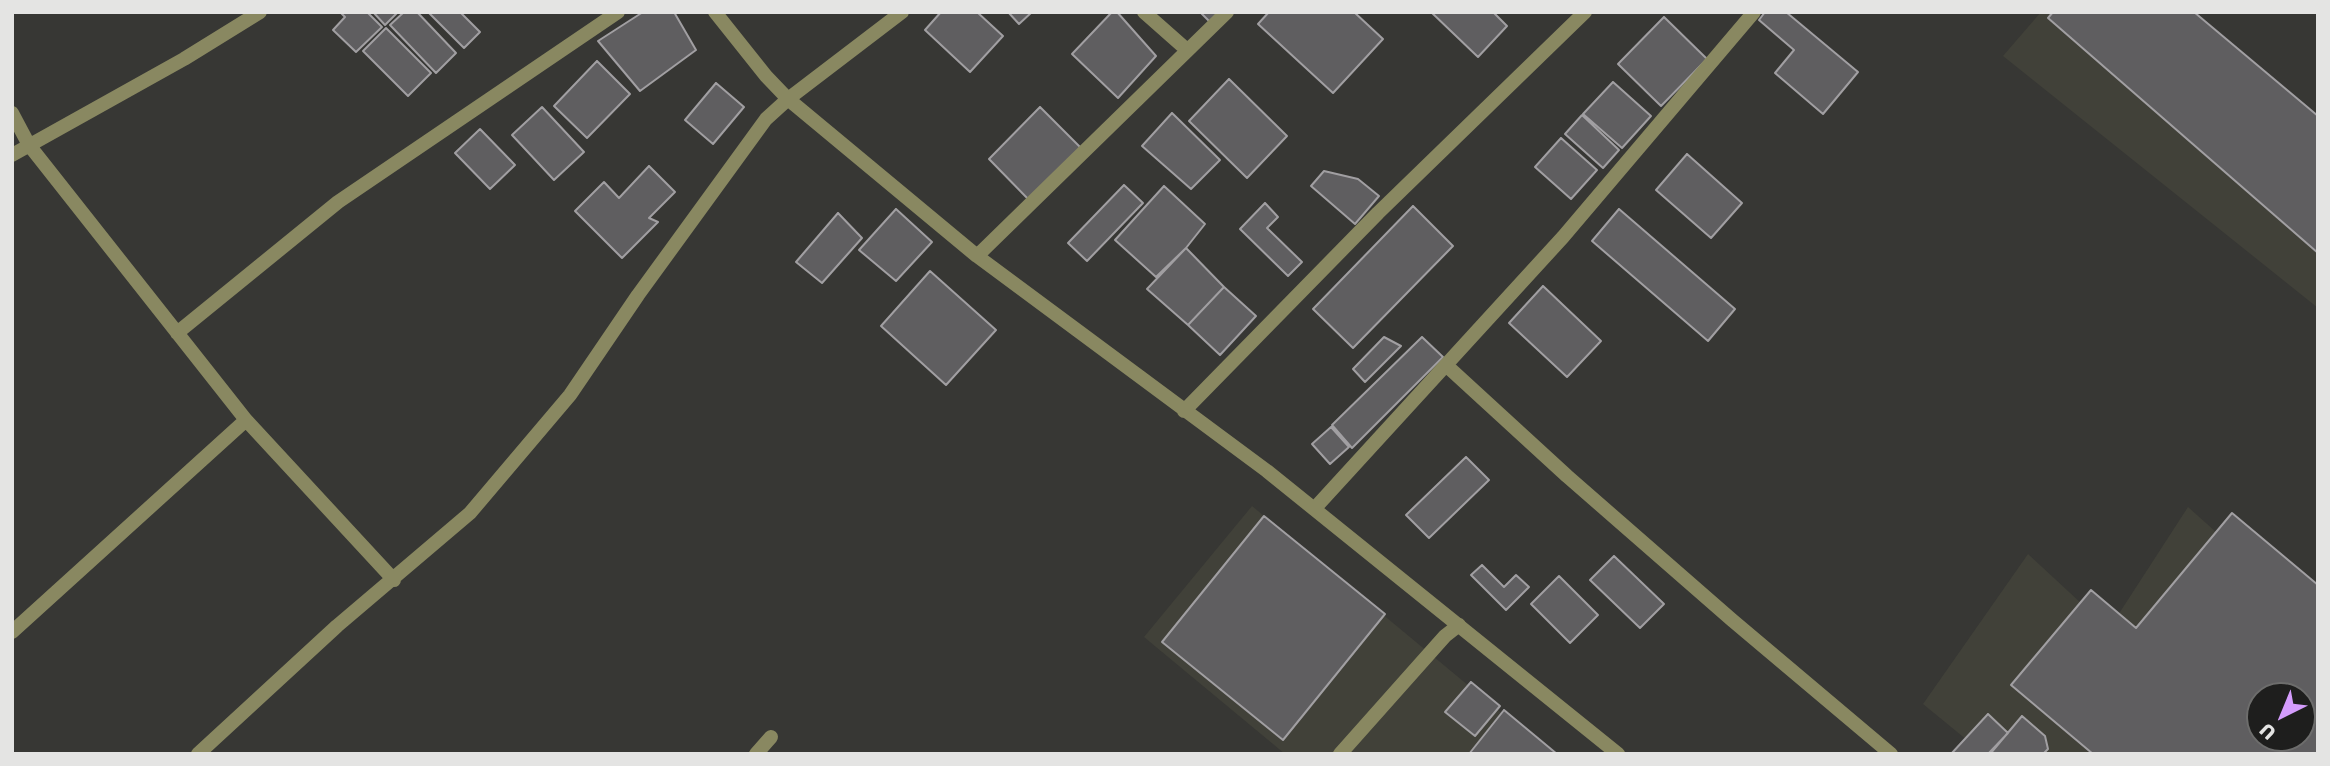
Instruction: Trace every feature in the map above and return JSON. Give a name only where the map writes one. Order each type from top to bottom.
[{"type":"street","points":[[12,155],[184,59],[260,12]]},
{"type":"street","points":[[177,333],[338,202],[618,12]]},
{"type":"street","points":[[715,12],[788,99],[977,256],[1315,508],[1618,754]]},
{"type":"street","points":[[198,754],[337,626],[470,513],[570,395],[638,295],[766,119],[788,99],[902,12]]},
{"type":"street","points":[[1144,12],[1187,50]]},
{"type":"street","points":[[977,256],[1227,12]]},
{"type":"street","points":[[1184,411],[1378,213],[1585,12]]},
{"type":"street","points":[[1315,508],[1563,237],[1754,12]]},
{"type":"street","points":[[12,113],[29,145],[246,420],[394,580]]},
{"type":"street","points":[[1447,366],[1598,503],[1891,754]]},
{"type":"street","points":[[12,632],[246,420]]},
{"type":"street","points":[[1340,754],[1445,636],[1459,625]]},
{"type":"street","points":[[756,754],[771,737]]},
{"type":"shaded area","points":[[2041,12],[2181,12],[2318,130],[2318,308],[2003,56]]},
{"type":"shaded area","points":[[1252,506],[1551,754],[1285,754],[1144,637]]},
{"type":"shaded area","points":[[2188,507],[2318,623],[2318,754],[1984,754],[1923,704],[2028,554],[2109,629]]},
{"type":"building","points":[[340,12],[367,12],[382,27],[356,52],[333,30],[345,17]]},
{"type":"building","points":[[373,12],[398,12],[385,25]]},
{"type":"building","points":[[404,12],[417,12],[456,53],[436,73],[390,25]]},
{"type":"building","points":[[428,12],[460,12],[480,32],[464,48]]},
{"type":"building","points":[[643,12],[674,12],[696,50],[640,91],[598,41]]},
{"type":"building","points":[[941,12],[977,12],[1003,36],[970,72],[925,30]]},
{"type":"building","points":[[1008,12],[1032,12],[1019,24]]},
{"type":"building","points":[[1112,12],[1117,12],[1156,56],[1118,98],[1072,54]]},
{"type":"building","points":[[1200,12],[1223,12],[1212,24]]},
{"type":"building","points":[[1269,12],[1354,12],[1383,39],[1333,93],[1258,24]]},
{"type":"building","points":[[1431,12],[1493,12],[1507,26],[1478,57]]},
{"type":"building","points":[[1765,12],[1786,12],[1858,72],[1823,114],[1775,73],[1794,50],[1759,20]]},
{"type":"building","points":[[2053,12],[2194,12],[2318,116],[2318,253],[2048,18]]},
{"type":"building","points":[[1664,17],[1707,59],[1661,106],[1618,64]]},
{"type":"building","points":[[386,28],[431,73],[408,96],[363,51]]},
{"type":"building","points":[[597,61],[630,94],[587,138],[554,106]]},
{"type":"building","points":[[1229,79],[1287,136],[1247,178],[1189,121]]},
{"type":"building","points":[[1613,82],[1651,116],[1622,148],[1583,114]]},
{"type":"building","points":[[716,83],[744,107],[713,144],[685,120]]},
{"type":"building","points":[[542,107],[584,152],[554,180],[512,135]]},
{"type":"building","points":[[1040,107],[1082,149],[1030,201],[989,159]]},
{"type":"building","points":[[1172,113],[1220,160],[1191,189],[1142,146]]},
{"type":"building","points":[[1582,115],[1619,150],[1603,168],[1565,134]]},
{"type":"building","points":[[480,129],[515,165],[490,189],[455,153]]},
{"type":"building","points":[[1561,138],[1597,170],[1571,199],[1535,167]]},
{"type":"building","points":[[1687,154],[1742,203],[1711,238],[1656,190]]},
{"type":"building","points":[[649,166],[675,192],[649,218],[658,222],[622,258],[575,211],[604,182],[619,198]]},
{"type":"building","points":[[1324,171],[1358,179],[1379,196],[1355,224],[1311,186]]},
{"type":"building","points":[[1124,185],[1143,203],[1087,261],[1068,243]]},
{"type":"building","points":[[1164,186],[1205,224],[1186,248],[1156,277],[1115,240]]},
{"type":"building","points":[[1265,203],[1278,217],[1267,228],[1302,262],[1288,276],[1240,229]]},
{"type":"building","points":[[1413,206],[1453,246],[1353,348],[1313,309]]},
{"type":"building","points":[[896,209],[932,242],[896,281],[859,250]]},
{"type":"building","points":[[1619,209],[1735,309],[1708,341],[1592,241]]},
{"type":"building","points":[[838,213],[862,238],[822,283],[796,262]]},
{"type":"building","points":[[1186,248],[1224,287],[1188,325],[1147,289]]},
{"type":"building","points":[[930,271],[996,330],[946,385],[881,326]]},
{"type":"building","points":[[1543,286],[1601,341],[1567,377],[1509,323]]},
{"type":"building","points":[[1224,287],[1256,316],[1220,355],[1188,325]]},
{"type":"building","points":[[1384,337],[1401,346],[1365,382],[1353,369]]},
{"type":"building","points":[[1422,337],[1443,357],[1352,448],[1332,425]]},
{"type":"building","points":[[1331,427],[1349,447],[1330,464],[1312,444]]},
{"type":"building","points":[[1466,457],[1489,480],[1429,538],[1406,515]]},
{"type":"building","points":[[2232,513],[2318,585],[2318,754],[2093,754],[2011,685],[2091,590],[2136,628]]},
{"type":"building","points":[[1264,516],[1385,614],[1283,740],[1162,642]]},
{"type":"building","points":[[1614,556],[1664,604],[1640,628],[1590,580]]},
{"type":"building","points":[[1482,565],[1504,587],[1516,575],[1529,587],[1506,610],[1471,575]]},
{"type":"building","points":[[1559,576],[1598,615],[1570,643],[1531,604]]},
{"type":"building","points":[[1471,682],[1500,706],[1475,736],[1445,712]]},
{"type":"building","points":[[1504,710],[1557,754],[1469,754]]},
{"type":"building","points":[[1988,714],[2008,733],[1988,754],[1951,754]]},
{"type":"building","points":[[2022,716],[2045,736],[2048,749],[2043,754],[1990,754]]}]
